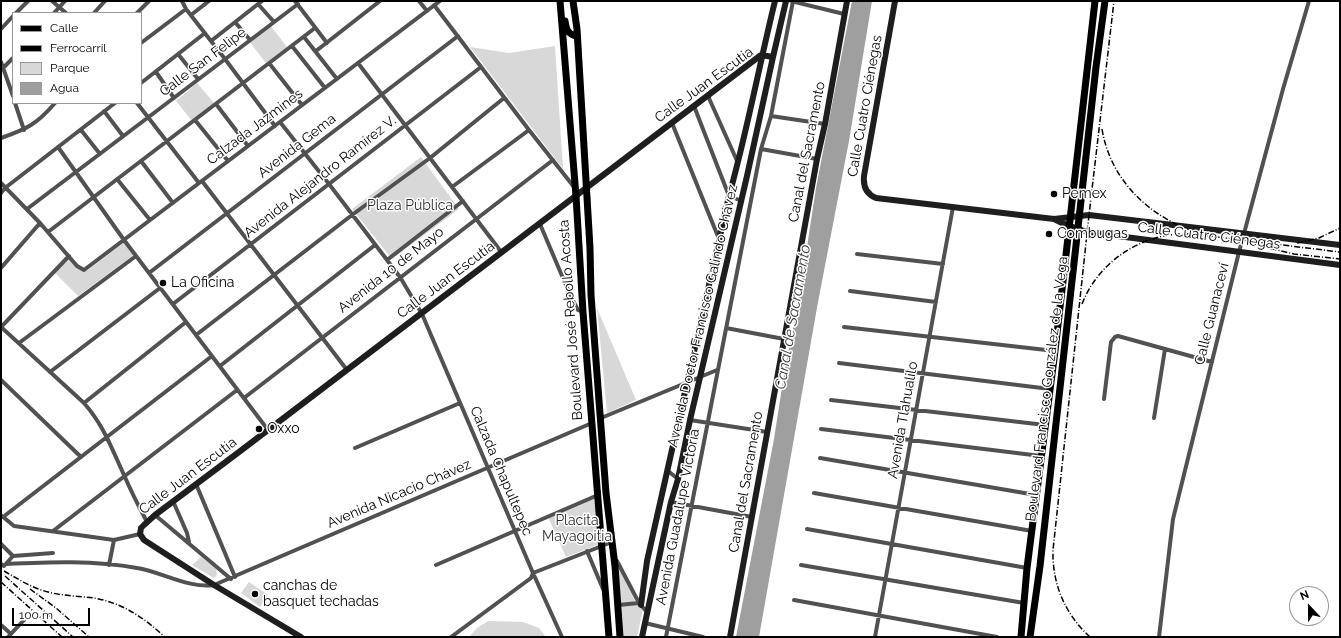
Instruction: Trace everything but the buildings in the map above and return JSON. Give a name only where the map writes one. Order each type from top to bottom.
[{"type":"main road","name":"Boulevard José Rebollo Acosta","points":[[573,1],[577,36],[592,302],[604,464],[614,556],[620,637]]},
{"type":"main road","name":"Boulevard Francisco González de la Vega","points":[[1021,637],[1027,568],[1050,389],[1095,1]]},
{"type":"main road","name":"Boulevard Francisco González de la Vega","points":[[1030,637],[1040,566],[1061,371],[1105,1]]},
{"type":"main road","name":"Boulevard José Rebollo Acosta","points":[[560,2],[609,637]]},
{"type":"main road","points":[[560,2],[567,30],[572,35],[577,36]]},
{"type":"main road","points":[[592,424],[598,429],[601,457],[604,464]]},
{"type":"street","points":[[17,12],[28,1]]},
{"type":"street","points":[[52,1],[65,12]]},
{"type":"street","points":[[55,12],[65,1]]},
{"type":"street","points":[[95,12],[105,1]]},
{"type":"street","points":[[138,12],[149,1]]},
{"type":"street","points":[[182,1],[190,15],[275,126]]},
{"type":"street","points":[[190,15],[209,1]]},
{"type":"street","points":[[316,52],[380,1]]},
{"type":"street","points":[[419,1],[427,11]]},
{"type":"street","name":"Calzada Jazmines","points":[[69,256],[77,266],[84,270],[440,1]]},
{"type":"street","name":"Avenida Doctor Francisco Galindo Chávez","points":[[640,604],[647,561],[719,239],[738,163],[761,55],[775,1]]},
{"type":"street","points":[[791,1],[844,14]]},
{"type":"street","name":"Avenida Doctor Francisco Galindo Chávez","points":[[642,637],[671,502],[678,479],[690,420],[742,201],[773,57],[791,1]]},
{"type":"street","name":"Avenida Guadalupe Victoria","points":[[666,637],[761,149],[771,116],[791,1]]},
{"type":"street","name":"Canal del Sacramento","points":[[730,637],[825,124],[846,1]]},
{"type":"street","name":"Calle Cuatro Ciénegas","points":[[896,1],[864,176],[864,186],[868,193],[876,198],[1054,219],[1089,215],[1340,245]]},
{"type":"street","name":"Calle Guanaceví","points":[[1160,637],[1173,519],[1239,252],[1283,89],[1309,1]]},
{"type":"street","points":[[211,41],[260,2],[274,22]]},
{"type":"street","points":[[296,2],[327,43]]},
{"type":"street","name":"Calle San Felipe","points":[[27,209],[274,22],[296,2]]},
{"type":"street","points":[[434,5],[504,98],[575,188]]},
{"type":"street","points":[[142,42],[186,9]]},
{"type":"street","points":[[1,29],[12,17]]},
{"type":"street","points":[[235,22],[250,40]]},
{"type":"street","points":[[48,232],[315,28]]},
{"type":"street","points":[[142,82],[205,33]]},
{"type":"street","name":"Avenida Gema","points":[[149,273],[458,36]]},
{"type":"street","points":[[304,37],[337,79]]},
{"type":"street","points":[[292,46],[325,88]]},
{"type":"street","points":[[178,54],[198,79]]},
{"type":"street","name":"Calle Juan Escutia","points":[[140,534],[141,528],[147,522],[173,501],[422,314],[761,55],[773,57]]},
{"type":"street","points":[[3,68],[12,59]]},
{"type":"street","points":[[1,62],[12,93]]},
{"type":"street","points":[[269,63],[302,105]]},
{"type":"street","points":[[358,63],[502,253]]},
{"type":"street","name":"Avenida Alejandro Ramírez V.","points":[[173,304],[482,67]]},
{"type":"street","points":[[156,72],[174,98]]},
{"type":"street","points":[[708,96],[738,163]]},
{"type":"street","points":[[196,335],[352,215],[430,158],[504,98]]},
{"type":"street","points":[[15,104],[24,130]]},
{"type":"street","points":[[1,138],[24,130],[43,116],[54,104]]},
{"type":"street","points":[[1,193],[5,188],[114,104]]},
{"type":"street","points":[[138,104],[228,213],[347,370]]},
{"type":"street","points":[[216,104],[248,146]]},
{"type":"street","points":[[694,106],[729,196],[742,201]]},
{"type":"street","points":[[104,112],[123,136]]},
{"type":"street","points":[[771,116],[825,124]]},
{"type":"street","points":[[195,120],[228,161]]},
{"type":"street","name":"Calzada Chapultepec","points":[[280,122],[400,277],[422,314],[562,637]]},
{"type":"street","points":[[672,123],[719,239]]},
{"type":"street","points":[[81,130],[100,154]]},
{"type":"street","points":[[452,187],[529,130]]},
{"type":"street","points":[[58,147],[124,240],[268,430]]},
{"type":"street","points":[[761,149],[818,159]]},
{"type":"street","name":"Avenida 10 de Mayo","points":[[244,398],[553,160]]},
{"type":"street","points":[[141,161],[173,203]]},
{"type":"street","points":[[117,179],[150,220]]},
{"type":"street","points":[[1,183],[27,209],[69,256],[1,327],[84,403],[95,415],[108,436],[124,476],[147,522]]},
{"type":"street","points":[[387,260],[463,201]]},
{"type":"street","name":"Avenida Tlahualilo","points":[[875,637],[953,207]]},
{"type":"street","name":"Calle Cuatro Ciénegas","points":[[1054,219],[1088,232],[1340,264]]},
{"type":"street","points":[[1,268],[40,223]]},
{"type":"street","points":[[540,224],[571,298],[578,310],[583,312]]},
{"type":"street","points":[[220,366],[376,245]]},
{"type":"street","points":[[857,254],[943,264]]},
{"type":"street","points":[[19,344],[136,256]]},
{"type":"street","points":[[50,372],[160,288]]},
{"type":"street","points":[[850,291],[936,302]]},
{"type":"street","points":[[84,403],[186,322]]},
{"type":"street","points":[[726,328],[784,339]]},
{"type":"street","points":[[844,328],[1054,350]]},
{"type":"street","points":[[1104,399],[1111,342],[1115,337],[1118,336],[1212,362]]},
{"type":"street","points":[[1154,418],[1165,349]]},
{"type":"street","points":[[212,356],[2,516],[14,526],[114,540],[140,534],[144,540],[201,576],[214,586],[301,637]]},
{"type":"street","points":[[839,363],[1050,389]]},
{"type":"street","points":[[601,418],[717,370]]},
{"type":"street","points":[[1,380],[81,457]]},
{"type":"street","points":[[53,531],[238,390]]},
{"type":"street","points":[[831,400],[1045,425]]},
{"type":"street","points":[[356,448],[460,403]]},
{"type":"street","points":[[690,420],[767,432]]},
{"type":"street","name":"Avenida Nicacio Chávez","points":[[214,586],[592,424]]},
{"type":"street","points":[[821,429],[1041,456]]},
{"type":"street","points":[[820,458],[1036,495]]},
{"type":"street","points":[[668,471],[678,479]]},
{"type":"street","points":[[196,484],[233,578]]},
{"type":"street","points":[[814,493],[1032,531]]},
{"type":"street","points":[[436,565],[598,495]]},
{"type":"street","points":[[173,501],[187,533],[189,543]]},
{"type":"street","points":[[671,502],[752,517]]},
{"type":"street","points":[[155,515],[233,578]]},
{"type":"street","points":[[807,529],[1027,568]]},
{"type":"street","points":[[109,565],[114,540]]},
{"type":"street","points":[[451,637],[530,578],[533,573],[612,542]]},
{"type":"street","points":[[1,544],[13,556]]},
{"type":"street","points":[[587,551],[606,596]]},
{"type":"street","points":[[4,564],[13,556],[53,553]]},
{"type":"street","points":[[614,556],[640,604],[647,612]]},
{"type":"street","points":[[4,564],[57,561],[138,568],[201,586],[214,586]]},
{"type":"street","points":[[802,565],[1024,603]]},
{"type":"street","points":[[193,584],[201,576]]},
{"type":"street","points":[[794,600],[997,637]]},
{"type":"street","points":[[618,605],[640,604]]},
{"type":"street","points":[[1,625],[10,635],[24,620]]},
{"type":"street","points":[[645,623],[703,637]]},
{"type":"green space","points":[[270,25],[287,47],[266,63],[249,41]]},
{"type":"green space","points":[[555,46],[563,169],[470,47],[509,53]]},
{"type":"green space","points":[[197,83],[214,103],[192,121],[176,101]]},
{"type":"green space","name":"Plaza Pública","points":[[421,157],[459,209],[392,259],[352,209]]},
{"type":"green space","points":[[124,242],[134,255],[78,296],[54,272],[69,257],[84,271],[88,270]]},
{"type":"green space","points":[[597,308],[636,400],[607,413]]},
{"type":"green space","name":"Placita Mayagoitia","points":[[597,496],[600,544],[566,557],[548,517]]},
{"type":"green space","points":[[201,557],[216,569],[217,575],[214,578],[192,565]]},
{"type":"green space","points":[[618,566],[635,601],[643,609],[637,637],[623,637]]},
{"type":"green space","name":"canchas de basquet techadas","points":[[249,582],[268,595],[260,607],[241,593]]},
{"type":"green space","points":[[488,621],[523,622],[539,628],[546,637],[469,637],[477,628]]},
{"type":"water","name":"Canal de Sacramento","points":[[852,1],[872,1],[849,141],[818,302],[759,637],[736,637],[799,299],[816,188]]},
{"type":"railway","points":[[1090,637],[1081,628],[1062,598],[1055,575],[1053,550],[1089,215],[1114,1]]},
{"type":"railway","points":[[1102,129],[1106,147],[1113,163],[1133,192],[1145,204],[1160,215],[1175,224],[1192,231]]},
{"type":"railway","points":[[1297,243],[1319,238],[1340,228]]},
{"type":"railway","points":[[1082,304],[1090,288],[1100,274],[1112,262],[1126,251],[1157,237],[1174,234],[1192,234],[1340,252]]},
{"type":"railway","points":[[1260,246],[1294,254],[1340,259]]},
{"type":"railway","points":[[4,571],[25,583],[48,592],[105,600],[132,612],[165,637]]},
{"type":"railway","points":[[5,576],[73,637]]},
{"type":"railway","points":[[1,582],[62,637]]},
{"type":"railway","points":[[30,589],[56,608],[89,637]]},
{"type":"place","name":"Pemex","points":[[1054,194]]},
{"type":"place","name":"Combugas","points":[[1049,234]]},
{"type":"place","name":"La Oficina","points":[[163,283]]},
{"type":"place","name":"Oxxo","points":[[259,429]]},
{"type":"place","name":"canchas de basquet techadas","points":[[255,594]]}]
